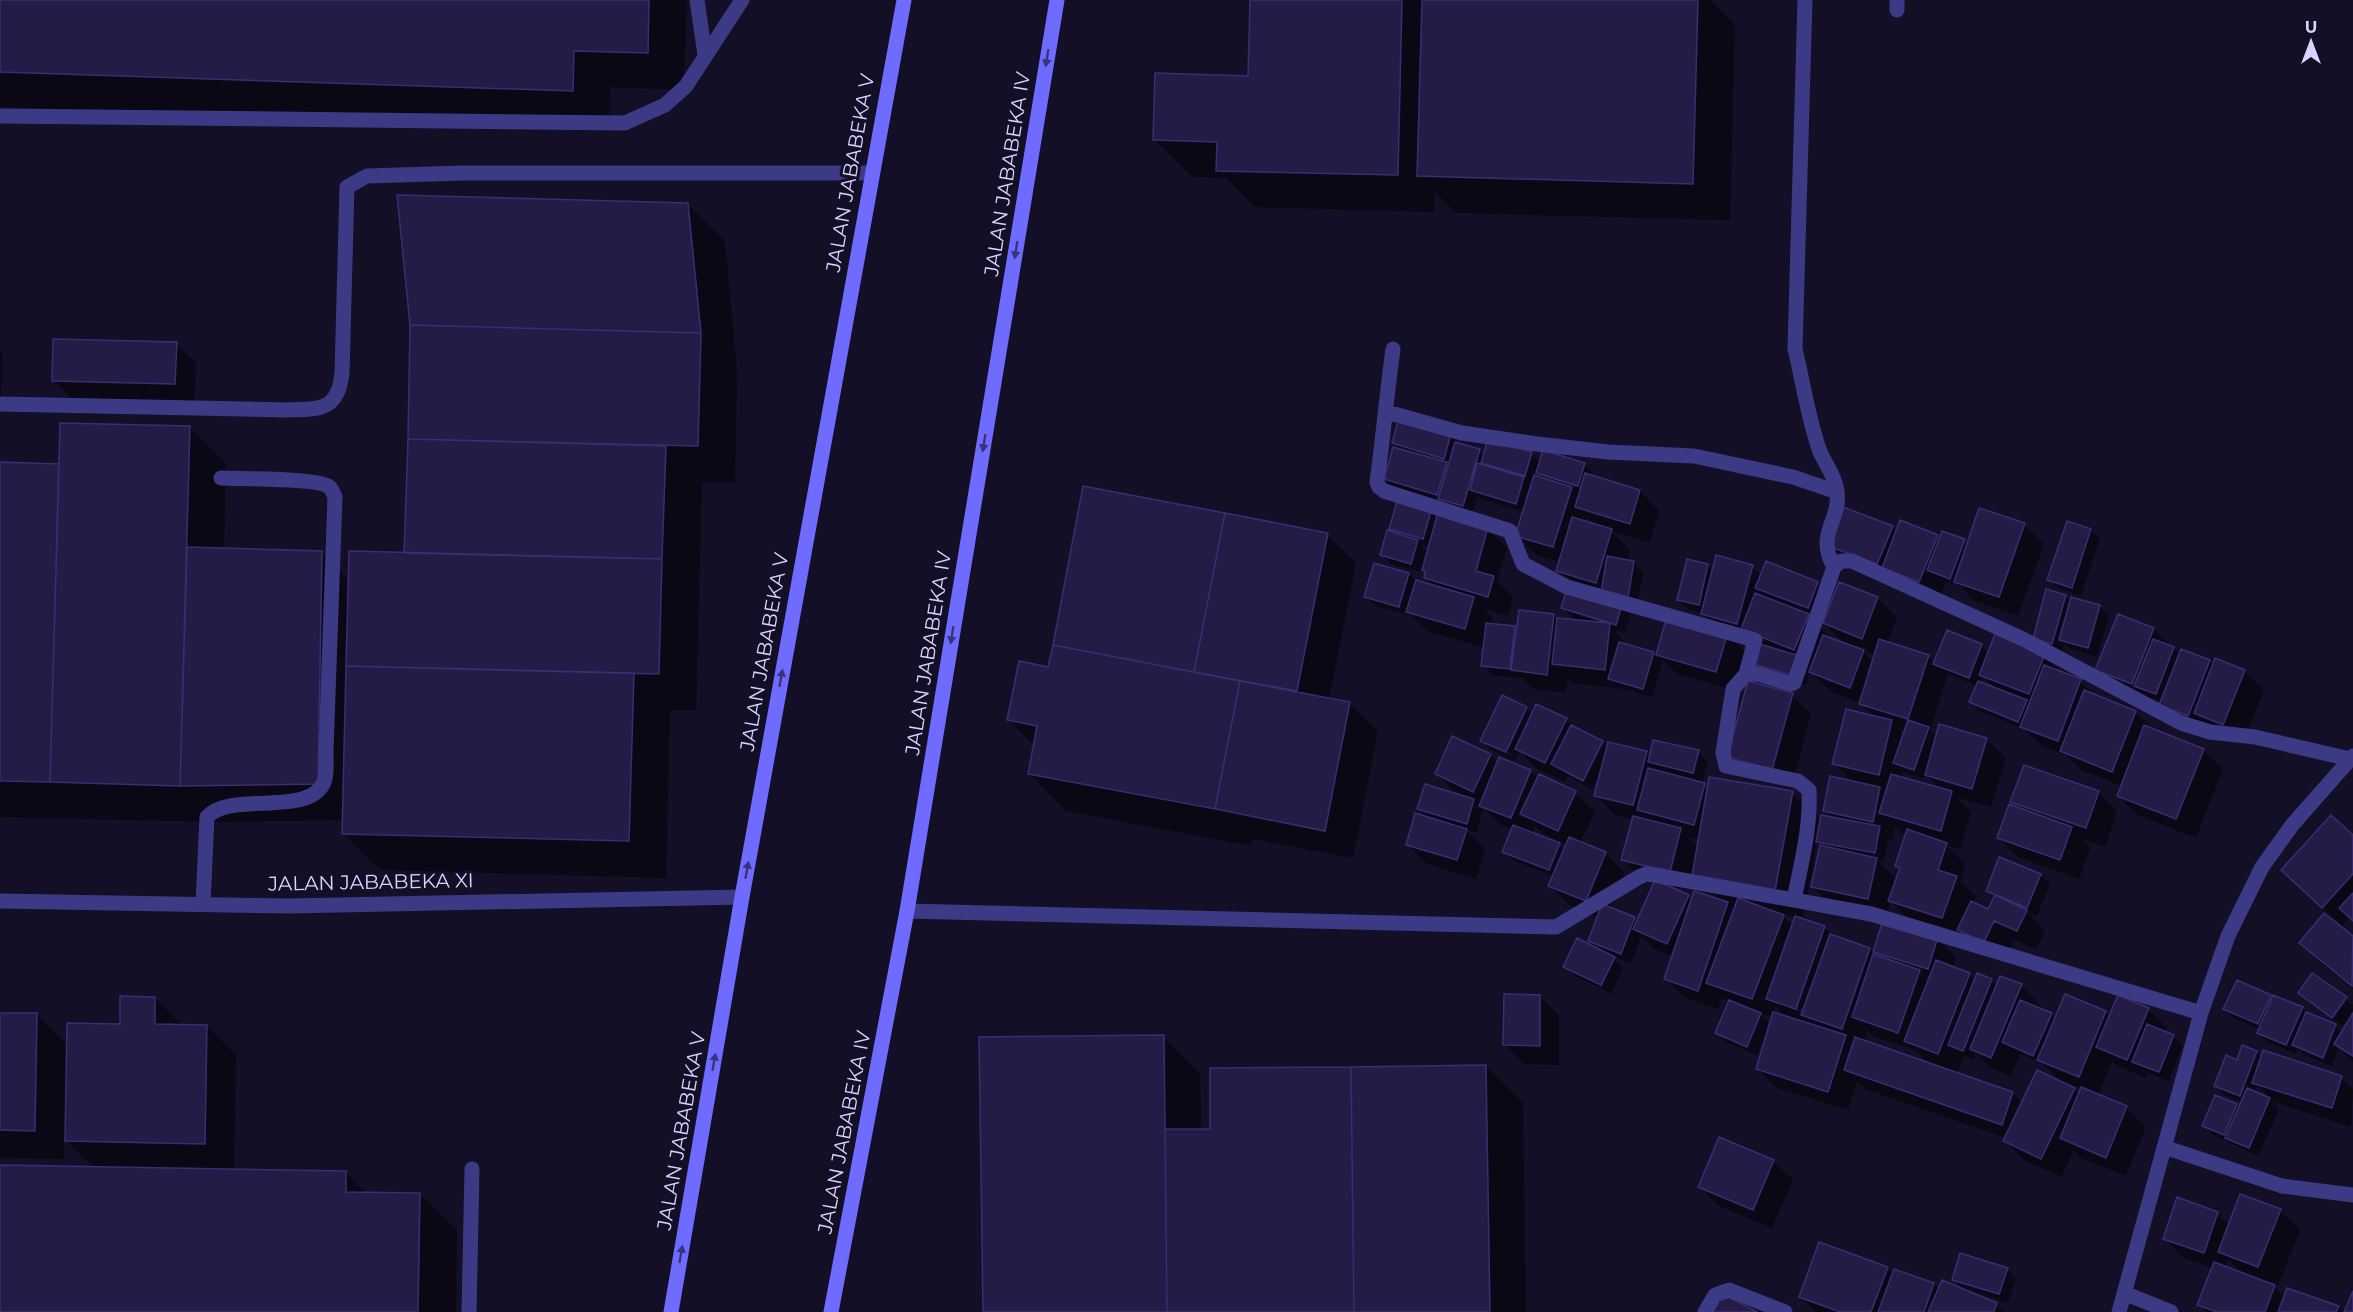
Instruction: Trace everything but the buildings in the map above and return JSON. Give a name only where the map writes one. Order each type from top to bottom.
[{"type":"street","points":[[697,0],[705,55]]},
{"type":"street","points":[[0,116],[625,123],[665,105],[686,86],[742,0]]},
{"type":"street","name":"JALAN JABABEKA V","points":[[671,1312],[742,897],[871,172],[904,0]]},
{"type":"street","name":"JALAN JABABEKA IV","points":[[831,1312],[907,911],[1057,0]]},
{"type":"street","points":[[1805,0],[1795,349],[1819,450],[1838,492],[1837,506],[1826,543],[1827,555],[1834,567]]},
{"type":"street","points":[[0,404],[287,410],[315,409],[329,405],[340,389],[342,373],[347,187],[367,176],[463,173],[871,172]]},
{"type":"street","points":[[1393,349],[1377,482],[1379,487],[1384,491],[1510,531],[1523,564],[1567,587],[1755,640],[1746,674],[1733,689],[1723,753],[1726,766],[1798,781],[1809,790],[1810,806],[1805,845],[1794,900]]},
{"type":"street","points":[[1387,412],[1462,433],[1537,444],[1608,452],[1694,456],[1792,477],[1838,492]]},
{"type":"street","points":[[203,904],[204,843],[207,817],[212,811],[224,806],[306,798],[320,788],[325,779],[335,497],[329,486],[325,484],[296,480],[221,478]]},
{"type":"street","points":[[1746,674],[1758,674],[1794,683],[1834,567],[1841,561],[1852,561],[2023,639],[2181,723],[2210,732],[2255,737],[2352,758],[2293,824],[2262,867],[2228,936],[2201,1013],[2119,1312]]},
{"type":"street","points":[[907,911],[1556,927],[1646,874],[1871,914],[2201,1013]]},
{"type":"street","name":"JALAN JABABEKA XI","points":[[0,901],[289,906],[742,897]]},
{"type":"street","points":[[2164,1147],[2282,1186],[2353,1195]]},
{"type":"street","points":[[469,1312],[472,1169]]},
{"type":"street","points":[[1705,1312],[1715,1295],[1729,1290],[1785,1312]]},
{"type":"street","points":[[2124,1293],[2171,1312]]}]
